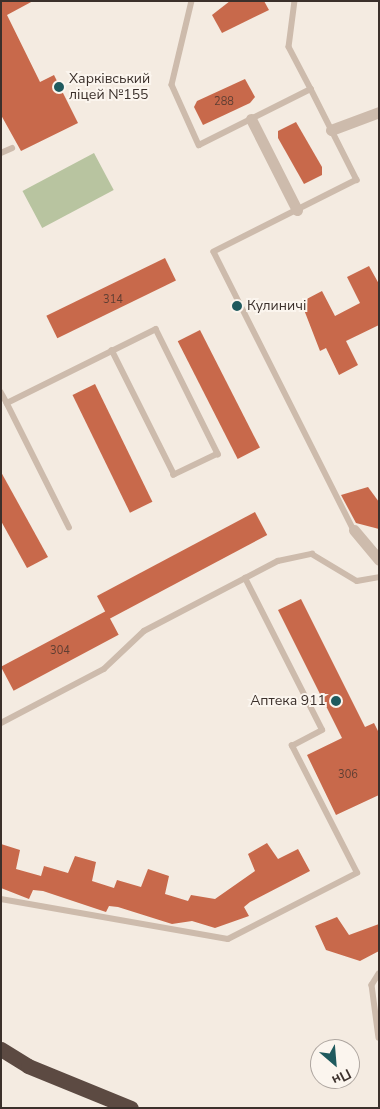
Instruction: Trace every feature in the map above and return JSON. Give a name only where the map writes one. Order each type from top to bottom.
[{"type":"highway","points":[[1,1049],[28,1066],[131,1108]]},
{"type":"street","points":[[331,130],[379,112]]},
{"type":"street","points":[[251,119],[297,210]]},
{"type":"street","points":[[354,530],[379,560]]},
{"type":"lane","points":[[192,1],[172,85],[199,145],[311,90]]},
{"type":"lane","points":[[295,1],[290,48],[357,180],[214,252],[354,530]]},
{"type":"lane","points":[[1,153],[12,148]]},
{"type":"lane","points":[[7,403],[156,329],[218,454],[174,475],[112,351]]},
{"type":"lane","points":[[1,392],[69,527]]},
{"type":"lane","points":[[1,723],[104,669],[144,631],[278,561],[312,554],[357,581],[379,577]]},
{"type":"lane","points":[[1,899],[228,939],[357,873],[292,746],[322,730],[245,578]]},
{"type":"lane","points":[[379,974],[372,985],[379,1038]]},
{"type":"green space","points":[[94,153],[114,190],[42,228],[22,191]]},
{"type":"building","points":[[1,1],[33,1],[7,15],[40,82],[54,75],[78,123],[21,151],[1,115]]},
{"type":"building","points":[[230,1],[264,1],[269,10],[222,33],[212,15]]},
{"type":"building","points":[[245,79],[255,97],[250,103],[203,125],[194,107],[197,101]]},
{"type":"building","points":[[296,122],[322,167],[322,175],[304,184],[278,138],[278,131]]},
{"type":"building","points":[[165,258],[176,280],[57,338],[46,316]]},
{"type":"building","points":[[369,266],[379,284],[379,325],[346,341],[358,365],[339,375],[326,348],[320,351],[301,302],[322,291],[335,316],[360,303],[347,277]]},
{"type":"building","points":[[200,330],[260,448],[238,459],[178,341]]},
{"type":"building","points":[[95,384],[152,502],[130,513],[73,395]]},
{"type":"building","points":[[1,472],[48,557],[27,568],[1,521]]},
{"type":"building","points":[[368,487],[379,502],[379,529],[356,523],[341,495]]},
{"type":"building","points":[[255,512],[267,535],[109,619],[97,596]]},
{"type":"building","points":[[301,599],[365,727],[374,723],[379,733],[379,795],[336,815],[307,755],[342,738],[278,610]]},
{"type":"building","points":[[106,611],[119,635],[14,691],[1,667]]},
{"type":"building","points":[[267,843],[278,859],[298,849],[310,871],[250,902],[244,907],[249,916],[215,928],[192,921],[172,924],[118,907],[109,906],[106,912],[43,891],[33,890],[29,899],[1,888],[1,844],[20,850],[16,869],[41,876],[44,866],[68,873],[75,856],[96,862],[92,881],[114,888],[117,880],[141,887],[148,869],[169,876],[165,894],[188,901],[191,895],[215,899],[255,871],[248,854]]},
{"type":"building","points":[[337,917],[349,935],[379,924],[379,951],[360,961],[326,950],[315,926]]},
{"type":"place","name":"Харківський ліцей №155","points":[[59,87]]},
{"type":"place","name":"Кулиничі","points":[[237,306]]},
{"type":"place","name":"Аптека 911","points":[[336,701]]}]
